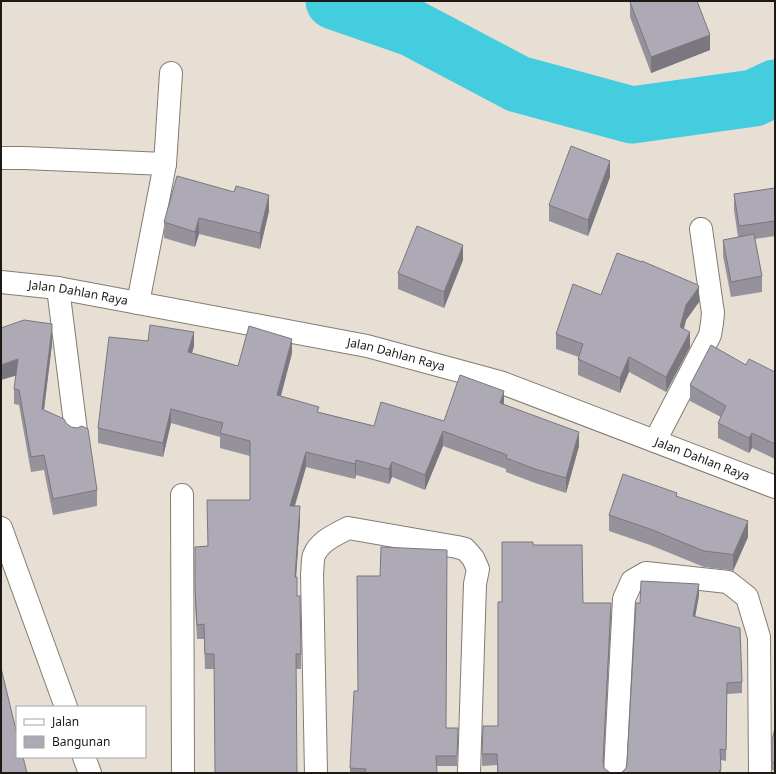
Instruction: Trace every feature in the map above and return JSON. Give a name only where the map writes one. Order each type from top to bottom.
[{"type":"street","points":[[138,303],[165,164],[171,73]]},
{"type":"street","points":[[1,158],[165,164]]},
{"type":"street","points":[[655,441],[710,335],[713,313],[701,230]]},
{"type":"street","name":"Jalan Dahlan Raya","points":[[1,282],[58,288],[367,346],[500,382],[775,487]]},
{"type":"street","points":[[58,288],[76,431]]},
{"type":"street","points":[[182,495],[183,773]]},
{"type":"street","points":[[1,528],[66,706]]},
{"type":"street","points":[[316,773],[312,574],[314,556],[322,544],[348,528],[457,547],[465,549],[473,558],[478,569],[475,584],[469,773]]},
{"type":"street","points":[[615,773],[624,599],[632,581],[646,573],[728,582],[747,597],[767,639],[760,773]]},
{"type":"street","points":[[84,758],[90,773]]},
{"type":"building","points":[[697,1],[710,35],[651,57],[630,2]]},
{"type":"building","points":[[571,146],[610,161],[588,220],[549,205]]},
{"type":"building","points":[[177,176],[234,192],[236,186],[269,195],[260,233],[199,218],[195,232],[164,222]]},
{"type":"building","points":[[775,188],[775,221],[739,226],[734,194]]},
{"type":"building","points":[[417,226],[463,245],[444,292],[398,273]]},
{"type":"building","points":[[754,234],[762,276],[731,282],[723,240]]},
{"type":"building","points":[[617,253],[642,261],[698,285],[699,287],[686,305],[680,327],[690,332],[666,377],[629,357],[620,378],[578,359],[583,344],[556,334],[573,284],[601,295]]},
{"type":"building","points":[[24,320],[52,324],[42,409],[64,419],[71,427],[77,428],[82,426],[88,429],[97,490],[53,499],[44,455],[31,457],[19,390],[14,389],[18,359],[1,365],[1,328]]},
{"type":"building","points":[[150,325],[194,332],[188,352],[238,366],[249,326],[292,339],[277,395],[319,407],[317,412],[374,426],[381,402],[444,421],[460,375],[504,391],[500,403],[579,432],[566,478],[535,469],[506,458],[507,455],[443,431],[425,475],[392,462],[389,469],[356,460],[355,464],[306,452],[290,506],[300,506],[295,577],[297,577],[297,596],[300,596],[301,654],[296,654],[297,773],[215,773],[214,654],[205,654],[204,624],[197,625],[195,547],[208,546],[207,500],[250,500],[250,441],[220,433],[223,423],[171,409],[163,443],[98,428],[109,337],[148,341]]},
{"type":"building","points":[[711,345],[746,365],[749,359],[775,372],[775,444],[752,433],[749,438],[718,423],[726,406],[690,385]]},
{"type":"building","points":[[623,474],[677,493],[676,496],[748,521],[733,555],[704,551],[650,529],[609,515]]},
{"type":"building","points":[[502,542],[533,542],[533,545],[582,545],[583,603],[611,603],[603,761],[604,768],[611,773],[498,773],[497,754],[482,754],[483,726],[498,726],[498,602],[502,602]]},
{"type":"building","points":[[381,547],[447,550],[446,728],[458,728],[457,756],[436,756],[437,773],[365,773],[366,769],[350,768],[354,691],[358,691],[357,576],[380,576]]},
{"type":"building","points":[[641,581],[699,584],[693,616],[740,628],[742,682],[727,683],[726,750],[720,749],[721,769],[719,773],[621,773],[626,768],[627,762],[636,603],[640,603]]},
{"type":"building","points":[[1,668],[16,730],[16,758],[23,758],[27,773],[1,773]]},
{"type":"building","points":[[775,728],[775,763],[772,762],[772,740]]},
{"type":"waterway","points":[[334,1],[412,28],[518,84],[632,115],[754,98],[775,88]]}]
